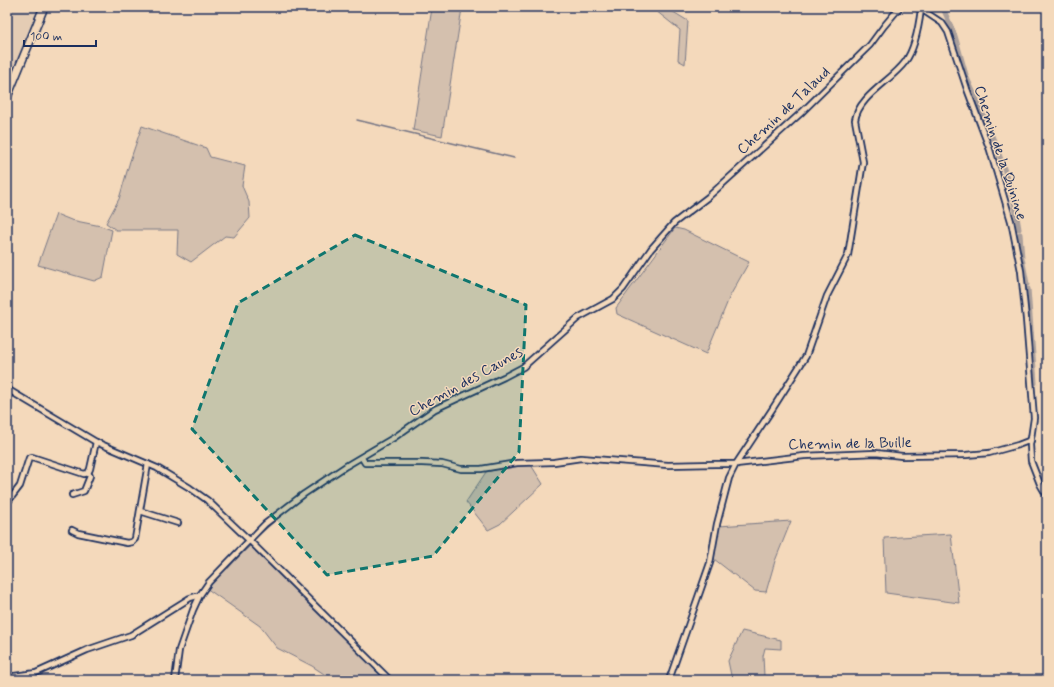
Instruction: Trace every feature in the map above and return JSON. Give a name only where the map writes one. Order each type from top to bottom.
[{"type":"main road","points":[[7,98],[44,7]]},
{"type":"street","name":"Chemin de Talaud","points":[[674,223],[708,196],[802,112],[870,45],[900,7]]},
{"type":"street","name":"Chemin de la Quinine","points":[[920,8],[942,23],[948,32],[967,90],[990,150],[1011,221],[1021,271],[1026,319],[1034,418],[1031,440],[1031,461],[1040,484],[1047,496]]},
{"type":"street","points":[[669,680],[710,563],[717,524],[729,478],[736,464],[774,408],[806,356],[827,296],[848,255],[863,162],[855,120],[856,113],[864,101],[897,72],[906,60],[920,24],[920,8]]},
{"type":"street","name":"Chemin des Caunes","points":[[175,680],[179,650],[200,595],[209,582],[278,513],[346,466],[362,458],[435,409],[523,367],[578,318],[618,295],[651,249],[674,223]]},
{"type":"street","points":[[7,390],[96,442],[157,468],[190,488],[206,500],[250,541],[390,680]]},
{"type":"street","name":"Chemin de la Buille","points":[[362,458],[366,463],[442,464],[461,469],[481,469],[518,463],[554,462],[581,458],[668,465],[736,464],[804,456],[876,453],[902,456],[966,455],[989,453],[1031,440]]},
{"type":"street","points":[[72,495],[84,491],[90,476],[88,473],[96,442]]},
{"type":"street","points":[[7,504],[20,486],[29,458],[32,457],[84,474],[88,473]]},
{"type":"street","points":[[72,530],[78,534],[127,543],[132,542],[135,539],[148,464]]},
{"type":"street","points":[[140,511],[178,523]]},
{"type":"street","points":[[7,677],[36,673],[87,650],[131,635],[190,598],[200,595]]},
{"type":"highlighted area","points":[[355,235],[526,305],[519,452],[433,556],[327,575],[192,429],[238,303]]},
{"type":"shaded area","points":[[7,7],[40,7],[11,79],[7,77]]},
{"type":"shaded area","points":[[651,7],[670,7],[670,10],[688,21],[685,64],[678,60],[680,30]]},
{"type":"shaded area","points":[[432,8],[462,8],[442,136],[413,130]]},
{"type":"shaded area","points":[[142,126],[206,148],[210,157],[245,166],[242,186],[249,202],[250,218],[234,237],[225,236],[191,262],[177,254],[178,230],[116,230],[106,223],[119,199]]},
{"type":"shaded area","points":[[56,214],[71,220],[101,226],[112,230],[103,277],[94,281],[38,265]]},
{"type":"shaded area","points":[[675,228],[684,230],[749,262],[730,296],[706,354],[617,314],[616,308]]},
{"type":"shaded area","points":[[517,465],[531,465],[543,484],[500,524],[488,530],[466,502],[486,472]]},
{"type":"shaded area","points":[[791,521],[775,561],[766,592],[755,591],[714,559],[719,526]]},
{"type":"shaded area","points":[[951,534],[959,603],[886,593],[884,538]]},
{"type":"shaded area","points":[[250,546],[388,680],[333,680],[312,666],[277,648],[260,626],[206,588]]},
{"type":"shaded area","points":[[742,631],[781,640],[781,649],[765,648],[763,656],[764,676],[768,680],[732,680],[728,661]]},
{"type":"waterway","points":[[941,7],[943,8],[955,36],[966,75]]},
{"type":"waterway","points":[[967,78],[991,133],[1005,171],[1016,210],[1019,229]]},
{"type":"waterway","points":[[357,120],[514,158]]},
{"type":"waterway","points":[[1020,234],[1022,258],[1027,284]]},
{"type":"waterway","points":[[1028,289],[1035,383]]},
{"type":"waterway","points":[[254,539],[287,510]]},
{"type":"waterway","points":[[228,568],[249,544]]}]
